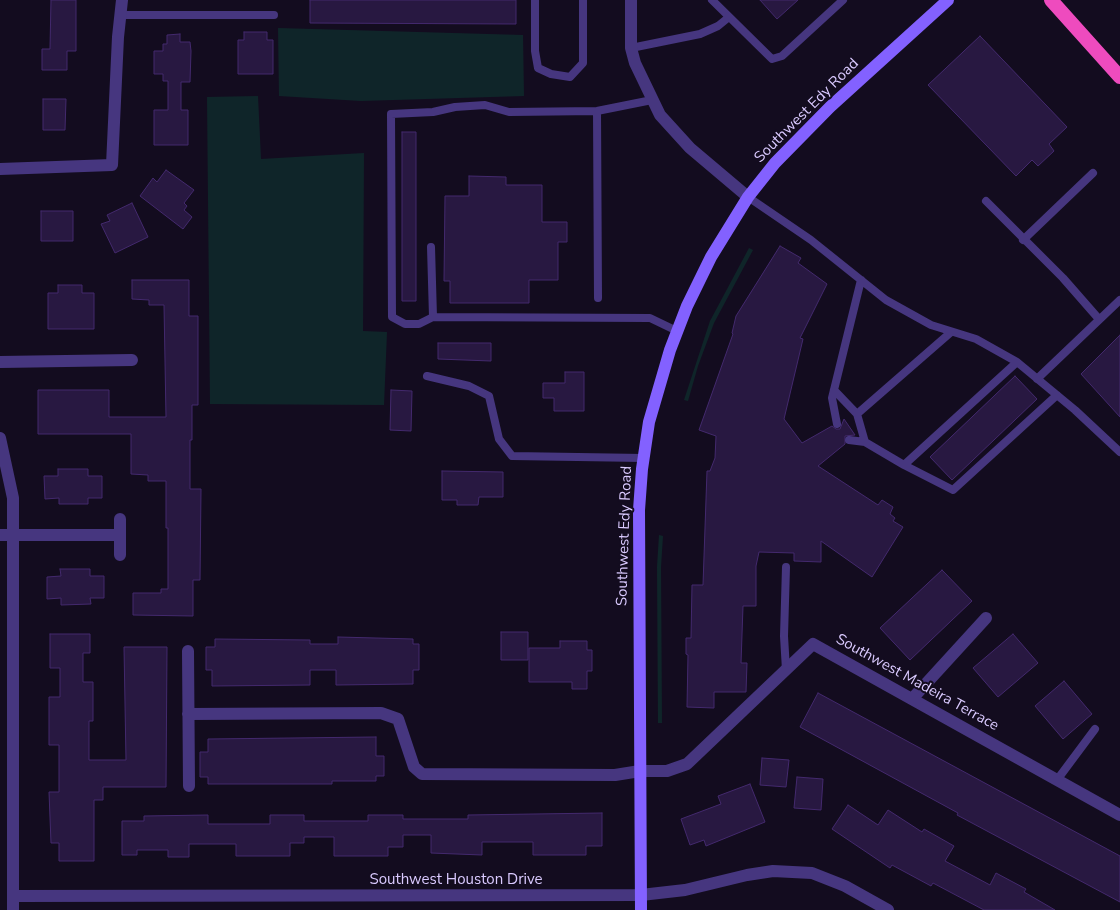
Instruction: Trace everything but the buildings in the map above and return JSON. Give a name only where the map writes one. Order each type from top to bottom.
[{"type":"highway","points":[[1051,0],[1120,77]]},
{"type":"main road","name":"Southwest Edy Road","points":[[641,910],[639,510],[643,458],[655,398],[677,331],[698,282],[748,197],[775,163],[809,128],[948,0]]},
{"type":"street","points":[[0,169],[112,165],[122,0]]},
{"type":"street","points":[[631,0],[631,48],[639,75],[660,114],[678,136],[748,197]]},
{"type":"street","points":[[0,362],[132,360]]},
{"type":"street","points":[[0,438],[13,498],[6,535],[6,738],[13,910]]},
{"type":"street","points":[[120,519],[120,555]]},
{"type":"street","points":[[6,535],[120,535]]},
{"type":"street","points":[[912,699],[986,618]]},
{"type":"street","name":"Southwest Madeira Terrace","points":[[188,714],[381,713],[398,719],[414,767],[422,774],[615,775],[640,771],[667,770],[687,764],[813,644],[1120,815]]},
{"type":"street","points":[[188,651],[189,786]]},
{"type":"street","name":"Southwest Houston Drive","points":[[13,896],[299,904],[641,895],[685,890],[746,874],[774,871],[812,874],[845,886],[888,910]]},
{"type":"lane","points":[[535,0],[535,51],[538,68],[551,74],[570,77],[583,62],[583,0]]},
{"type":"lane","points":[[712,0],[772,59],[782,56],[844,0]]},
{"type":"lane","points":[[120,15],[274,15]]},
{"type":"lane","points":[[631,48],[700,34],[718,26],[729,17]]},
{"type":"lane","points":[[652,100],[597,111],[509,112],[485,105],[455,107],[433,112],[391,114],[392,317],[405,324],[420,324],[433,317],[650,318],[677,331]]},
{"type":"lane","points":[[597,111],[598,298]]},
{"type":"lane","points":[[1023,240],[1093,173]]},
{"type":"lane","points":[[748,197],[811,240],[886,300],[931,326],[976,340],[1017,362],[1120,452]]},
{"type":"lane","points":[[986,201],[1063,278],[1098,318]]},
{"type":"lane","points":[[431,247],[433,317]]},
{"type":"lane","points":[[837,424],[832,398],[861,280]]},
{"type":"lane","points":[[1037,378],[1098,318],[1120,300]]},
{"type":"lane","points":[[857,414],[950,333]]},
{"type":"lane","points":[[904,465],[1017,362]]},
{"type":"lane","points":[[426,376],[469,386],[489,396],[499,439],[512,456],[643,458]]},
{"type":"lane","points":[[834,390],[857,414],[865,442]]},
{"type":"lane","points":[[849,440],[865,442],[904,465],[953,490],[1057,395]]},
{"type":"lane","points":[[786,567],[784,636],[786,670]]},
{"type":"lane","points":[[1057,780],[1095,729]]},
{"type":"green space","points":[[278,28],[523,35],[524,96],[361,101],[279,96]]},
{"type":"green space","points":[[258,96],[261,159],[364,153],[363,331],[387,332],[384,405],[210,404],[207,97]]},
{"type":"green space","points":[[749,248],[753,250],[714,323],[698,366],[688,401],[684,400],[710,321]]},
{"type":"green space","points":[[659,535],[663,536],[661,567],[662,723],[658,723],[657,567]]}]
